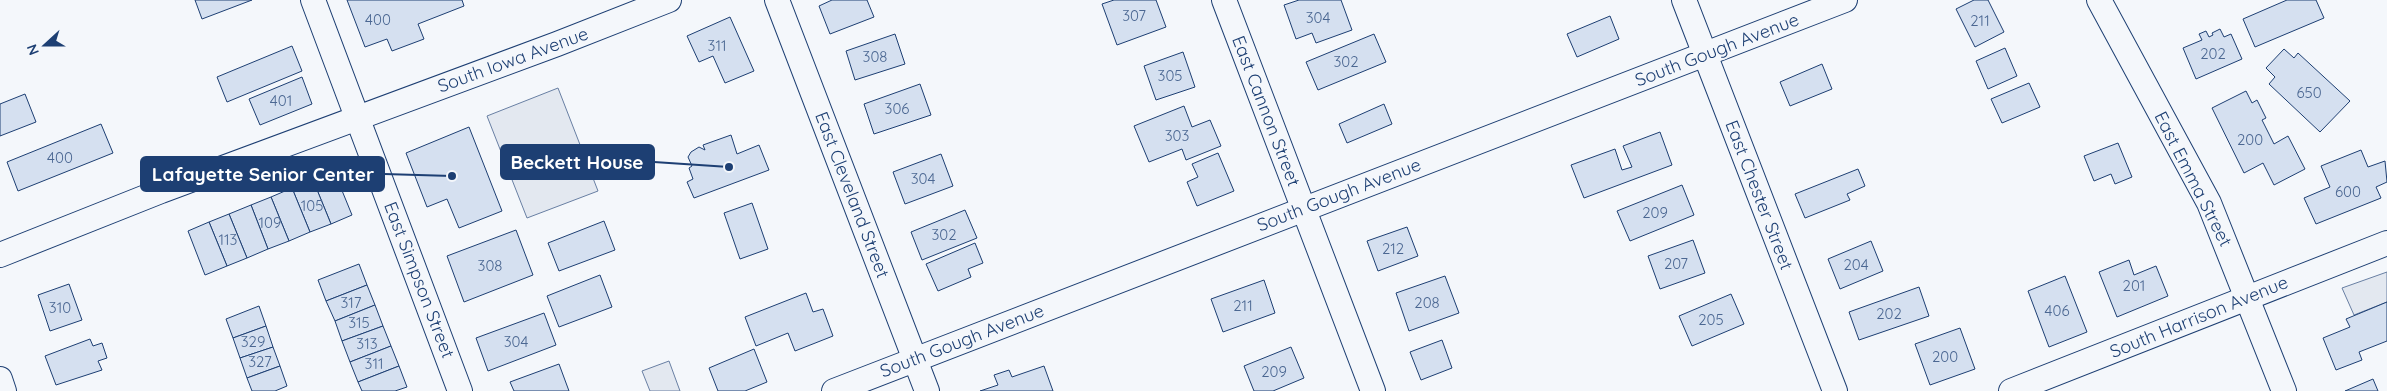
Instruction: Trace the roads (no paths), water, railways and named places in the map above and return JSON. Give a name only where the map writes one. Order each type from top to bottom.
[{"type":"street","name":"East Simpson Street","points":[[313,0],[460,391]]},
{"type":"street","name":"South Iowa Avenue","points":[[0,255],[161,191],[557,44],[668,0]]},
{"type":"street","name":"East Cleveland Street","points":[[777,0],[927,391]]},
{"type":"street","name":"East Cannon Street","points":[[1224,0],[1373,391]]},
{"type":"street","name":"East Chester Street","points":[[1684,0],[1835,391]]},
{"type":"street","name":"South Gough Avenue","points":[[834,391],[1845,0]]},
{"type":"street","name":"East Emma Street","points":[[2099,0],[2209,203],[2249,298],[2284,391]]},
{"type":"street","name":"South Harrison Avenue","points":[[2011,391],[2387,244]]},
{"type":"street","points":[[0,379],[4,391]]},
{"type":"place","name":"Beckett House","points":[[729,167]]},
{"type":"place","name":"Lafayette Senior Center","points":[[452,176]]}]
